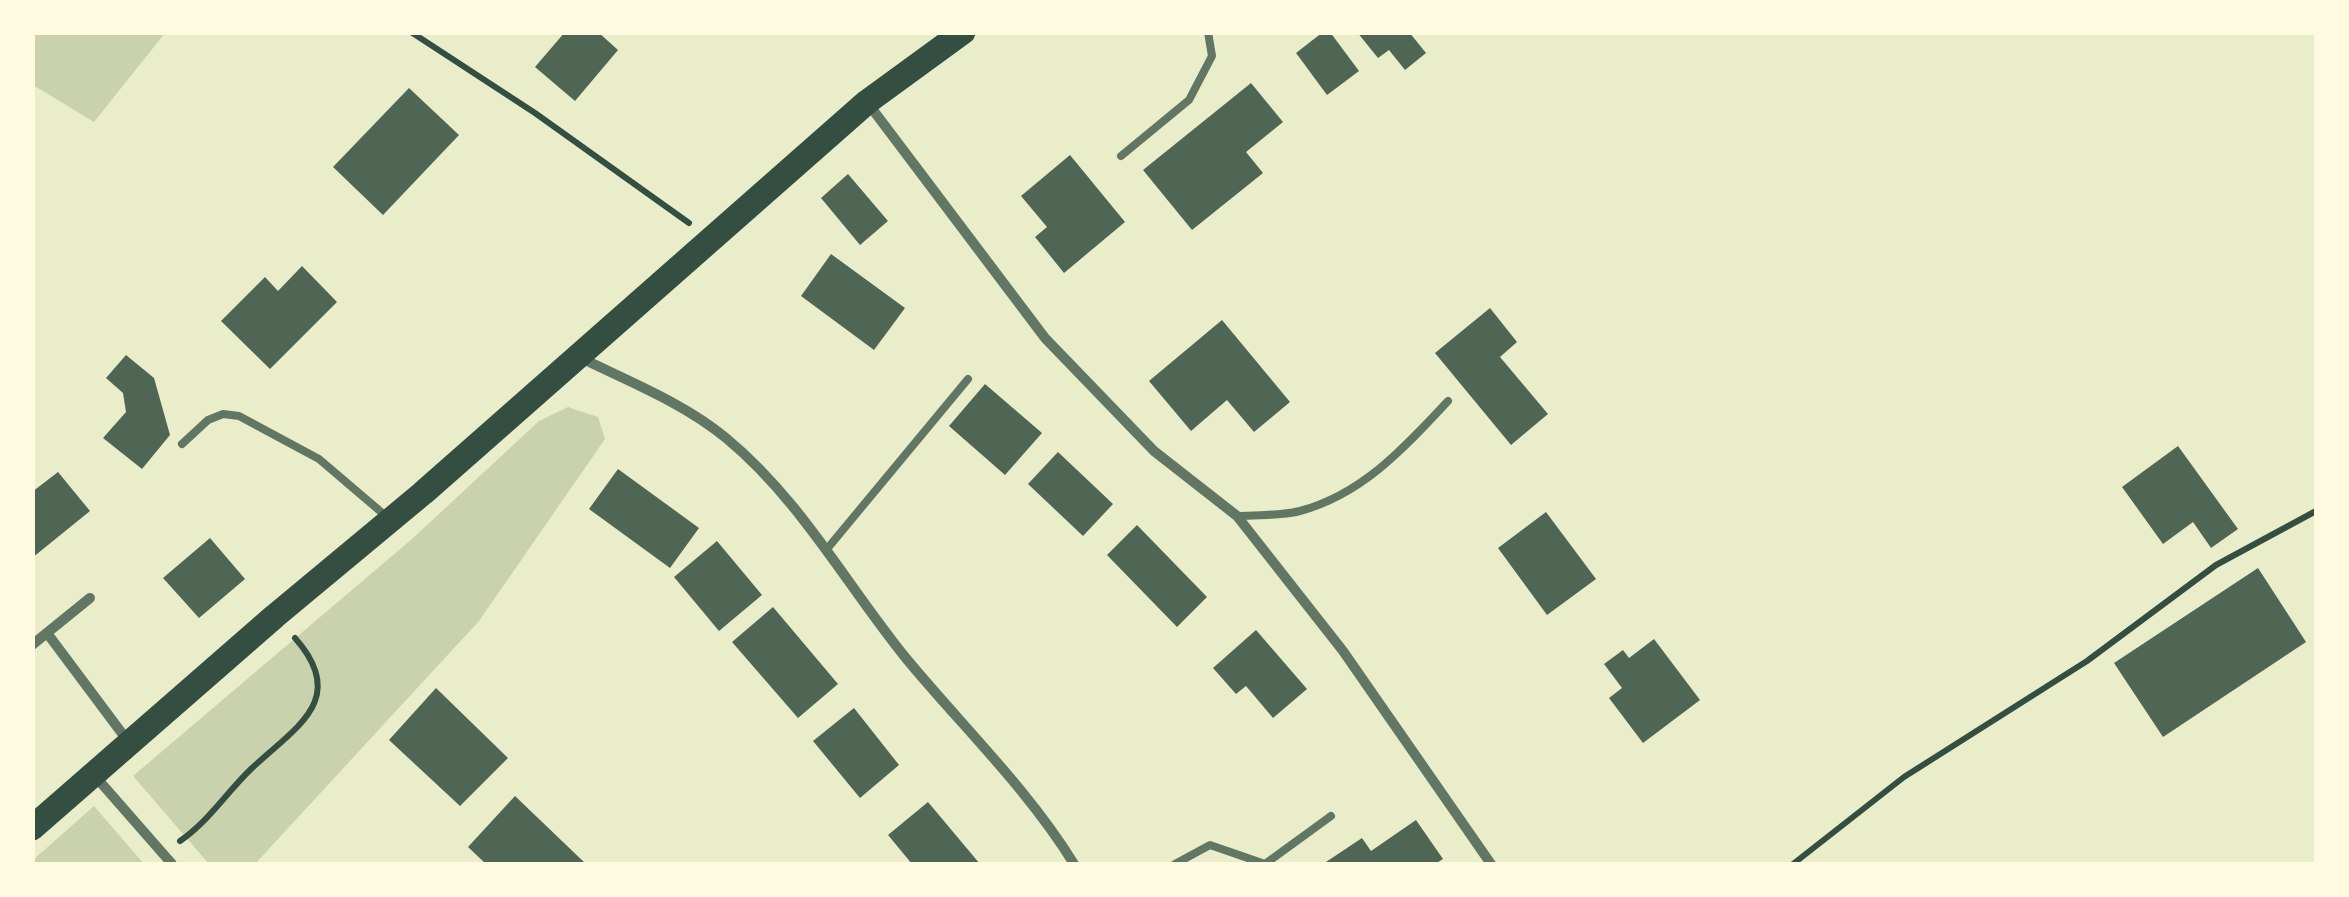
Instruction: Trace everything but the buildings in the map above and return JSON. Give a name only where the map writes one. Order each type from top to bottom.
[{"type":"main road","points":[[32,828],[867,102],[963,32]]},
{"type":"street","points":[[867,102],[1045,338],[1154,450],[1237,516],[1343,651],[1492,864]]},
{"type":"street","points":[[578,357],[672,402],[726,438],[828,549],[904,655],[965,724],[1074,864]]},
{"type":"street","points":[[32,645],[90,598]]},
{"type":"street","points":[[47,632],[130,744]]},
{"type":"street","points":[[95,775],[172,864]]},
{"type":"lane","points":[[1121,156],[1189,100],[1212,56],[1208,32]]},
{"type":"lane","points":[[828,549],[968,379]]},
{"type":"lane","points":[[1237,516],[1298,511],[1352,490],[1400,452],[1448,401]]},
{"type":"lane","points":[[182,444],[208,420],[223,414],[238,416],[319,459],[390,520]]},
{"type":"lane","points":[[1176,864],[1210,846],[1265,864],[1331,816]]},
{"type":"path","points":[[411,32],[550,123],[710,239]]},
{"type":"path","points":[[1792,864],[1904,777],[2087,662],[2216,565],[2316,511]]},
{"type":"path","points":[[162,853],[202,826],[250,770],[291,736],[312,708],[318,682],[314,660],[275,616]]},
{"type":"green space","points":[[33,32],[165,33],[94,122],[33,85]]},
{"type":"green space","points":[[568,407],[598,417],[605,439],[479,621],[255,864],[209,864],[133,776],[412,539],[539,421]]},
{"type":"green space","points":[[94,806],[144,864],[33,864],[33,860]]}]
